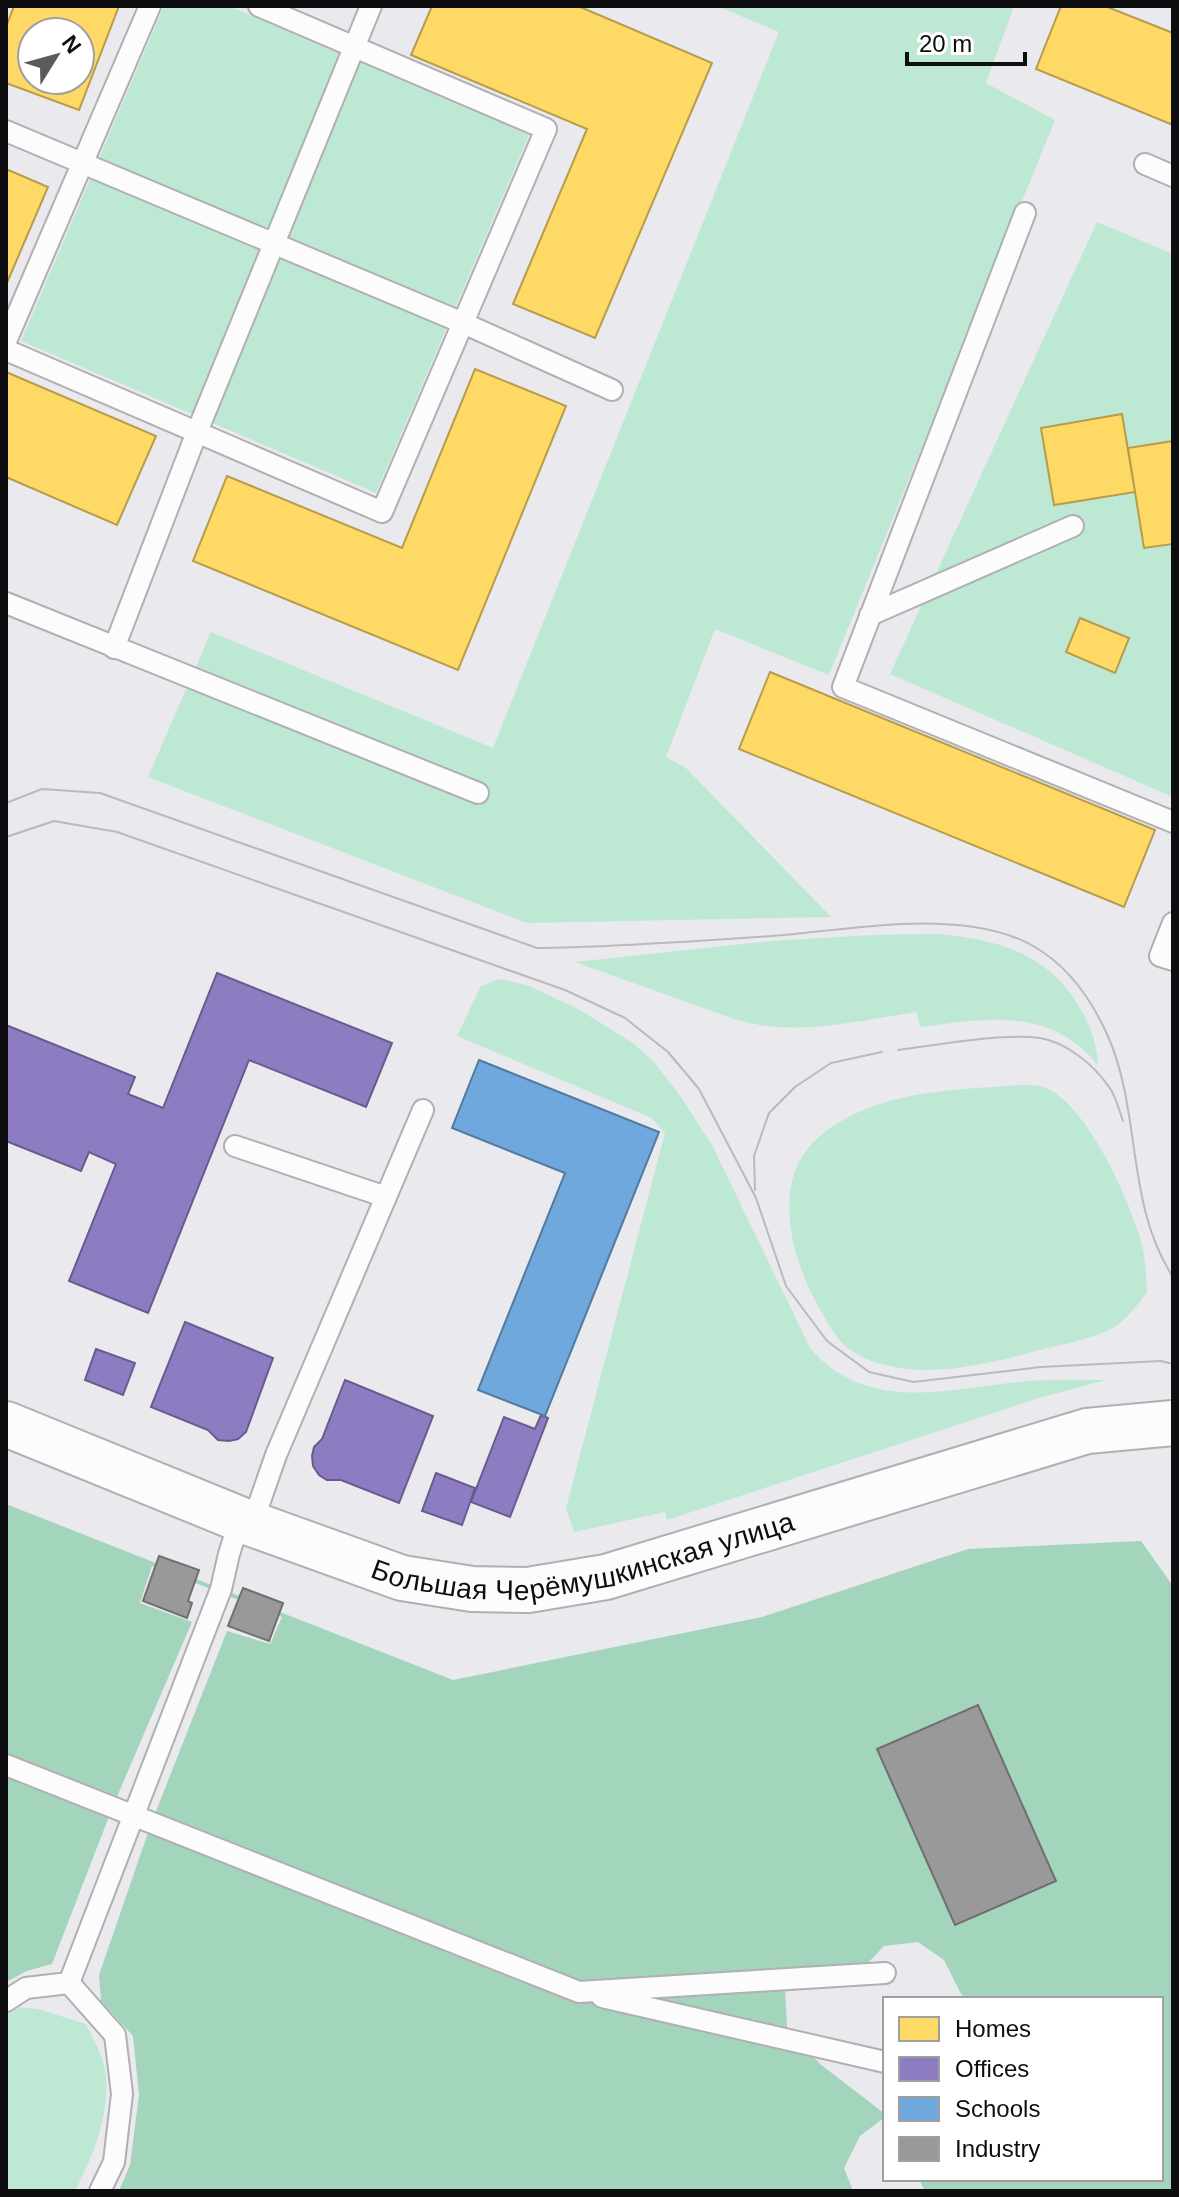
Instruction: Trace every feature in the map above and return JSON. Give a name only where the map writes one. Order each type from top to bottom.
[{"type":"street","name":"Большая Черёмушкинская улица","points":[[6,1424],[246,1522],[402,1578],[472,1589],[528,1590],[606,1577],[1087,1431],[1173,1423]]},
{"type":"lane","points":[[6,341],[150,6]]},
{"type":"lane","points":[[6,350],[382,512],[546,129],[259,6]]},
{"type":"lane","points":[[114,648],[197,432],[371,6]]},
{"type":"lane","points":[[6,131],[276,243],[612,390]]},
{"type":"lane","points":[[1145,164],[1173,176]]},
{"type":"lane","points":[[1025,213],[843,687],[1173,822]]},
{"type":"lane","points":[[870,615],[1073,526]]},
{"type":"lane","points":[[7,607],[478,793]]},
{"type":"lane","points":[[1173,923],[1160,956],[1173,960]]},
{"type":"lane","points":[[69,1983],[221,1589],[229,1554],[276,1455],[423,1110]]},
{"type":"lane","points":[[235,1146],[386,1197]]},
{"type":"lane","points":[[6,1765],[579,1992],[883,2062]]},
{"type":"lane","points":[[579,1992],[885,1973]]},
{"type":"lane","points":[[6,2001],[26,1988],[69,1983]]},
{"type":"lane","points":[[69,1983],[115,2035],[122,2094],[114,2162],[100,2191]]},
{"type":"green space","points":[[164,6],[229,6],[529,135],[376,493],[21,341]]},
{"type":"green space","points":[[717,6],[1014,6],[986,83],[1055,120],[829,675],[715,629],[666,757],[686,768],[831,917],[527,923],[148,777],[211,632],[493,748],[779,32]]},
{"type":"green space","points":[[1097,222],[1173,254],[1173,797],[890,674]]},
{"type":"green space","points":[[939,934],[1005,947],[1024,955],[1058,979],[1085,1017],[1094,1040],[1098,1065],[1080,1046],[1060,1033],[1038,1025],[993,1020],[921,1027],[916,1012],[826,1026],[759,1025],[575,962],[771,941]]},
{"type":"green space","points":[[499,979],[527,985],[580,1010],[634,1044],[654,1062],[713,1147],[810,1348],[832,1368],[856,1382],[908,1392],[935,1392],[1030,1381],[1106,1380],[1039,1398],[667,1520],[665,1512],[574,1532],[566,1508],[665,1133],[652,1118],[457,1036],[481,986]]},
{"type":"green space","points":[[1040,1086],[1056,1094],[1072,1108],[1102,1150],[1140,1237],[1147,1292],[1127,1317],[1100,1334],[989,1363],[920,1370],[897,1368],[855,1353],[840,1340],[824,1317],[810,1291],[794,1246],[790,1198],[794,1175],[803,1155],[819,1137],[841,1121],[889,1101],[942,1091]]},
{"type":"green space","points":[[6,1504],[453,1680],[762,1617],[968,1549],[1141,1541],[1173,1586],[1173,2191],[925,2191],[920,2181],[1163,2181],[1163,1997],[965,1997],[944,1960],[918,1942],[884,1946],[845,1987],[820,1983],[785,1990],[787,2027],[820,2064],[883,2112],[883,2119],[860,2136],[844,2168],[853,2191],[119,2191],[130,2165],[139,2095],[133,2036],[101,2001],[99,1975],[151,1824],[227,1631],[270,1644],[282,1617],[152,1566],[140,1603],[192,1622],[113,1806],[52,1964],[27,1971],[6,1982]]},
{"type":"green space","points":[[15,2007],[38,2009],[86,2024],[102,2059],[106,2075],[105,2109],[96,2144],[75,2191],[6,2191],[6,2013]]},
{"type":"building: Homes","points":[[14,6],[119,6],[96,66],[96,16],[16,16],[16,87],[6,83],[6,27]]},
{"type":"building: Homes","points":[[432,6],[578,6],[712,63],[595,338],[513,304],[587,129],[411,55]]},
{"type":"building: Homes","points":[[1061,6],[1105,6],[1173,33],[1173,125],[1036,69]]},
{"type":"building: Homes","points":[[41,96],[84,96],[79,110]]},
{"type":"building: Homes","points":[[6,169],[48,187],[6,285]]},
{"type":"building: Homes","points":[[475,369],[566,406],[458,670],[193,561],[227,476],[402,548]]},
{"type":"building: Homes","points":[[6,372],[156,436],[117,525],[6,477]]},
{"type":"building: Homes","points":[[1122,414],[1135,492],[1054,505],[1041,428]]},
{"type":"building: Homes","points":[[1173,441],[1173,544],[1144,548],[1128,448]]},
{"type":"building: Homes","points":[[1080,618],[1129,638],[1115,673],[1066,652]]},
{"type":"building: Homes","points":[[770,672],[1155,830],[1124,907],[739,749]]},
{"type":"building: Offices","points":[[217,973],[392,1043],[366,1107],[249,1060],[148,1313],[69,1281],[116,1164],[89,1152],[81,1171],[6,1141],[6,1025],[135,1077],[128,1094],[163,1108]]},
{"type":"building: Offices","points":[[185,1322],[273,1358],[246,1432],[238,1439],[218,1440],[208,1430],[151,1407]]},
{"type":"building: Offices","points":[[96,1349],[135,1363],[123,1395],[85,1380]]},
{"type":"building: Offices","points":[[345,1380],[433,1416],[399,1503],[341,1480],[327,1480],[313,1466],[314,1447],[322,1439]]},
{"type":"building: Offices","points":[[541,1415],[548,1418],[510,1517],[471,1502],[504,1417],[535,1429]]},
{"type":"building: Offices","points":[[436,1473],[475,1488],[462,1525],[422,1511]]},
{"type":"building: Schools","points":[[479,1060],[659,1132],[545,1416],[478,1390],[565,1173],[452,1128]]},
{"type":"building: Industry","points":[[159,1556],[199,1570],[188,1601],[192,1603],[187,1618],[143,1601]]},
{"type":"building: Industry","points":[[243,1588],[283,1603],[269,1641],[228,1626]]},
{"type":"building: Industry","points":[[978,1705],[1056,1881],[955,1925],[877,1749]]},
{"type":"tram line","points":[[6,803],[42,789],[100,793],[537,948],[773,936],[907,924],[976,927],[1007,935],[1035,947],[1069,974],[1094,1008],[1107,1034],[1125,1094],[1147,1219],[1173,1277]]},
{"type":"tram line","points":[[6,837],[54,821],[117,832],[565,990],[625,1018],[668,1052],[699,1089],[756,1198],[786,1286],[827,1341],[869,1372],[913,1382],[1041,1367],[1161,1361],[1173,1364]]},
{"type":"tram line","points":[[898,1050],[1007,1037],[1050,1040],[1069,1049],[1096,1071],[1111,1091],[1123,1121]]},
{"type":"tram line","points":[[755,1190],[754,1156],[769,1113],[795,1087],[831,1063],[882,1052]]}]
